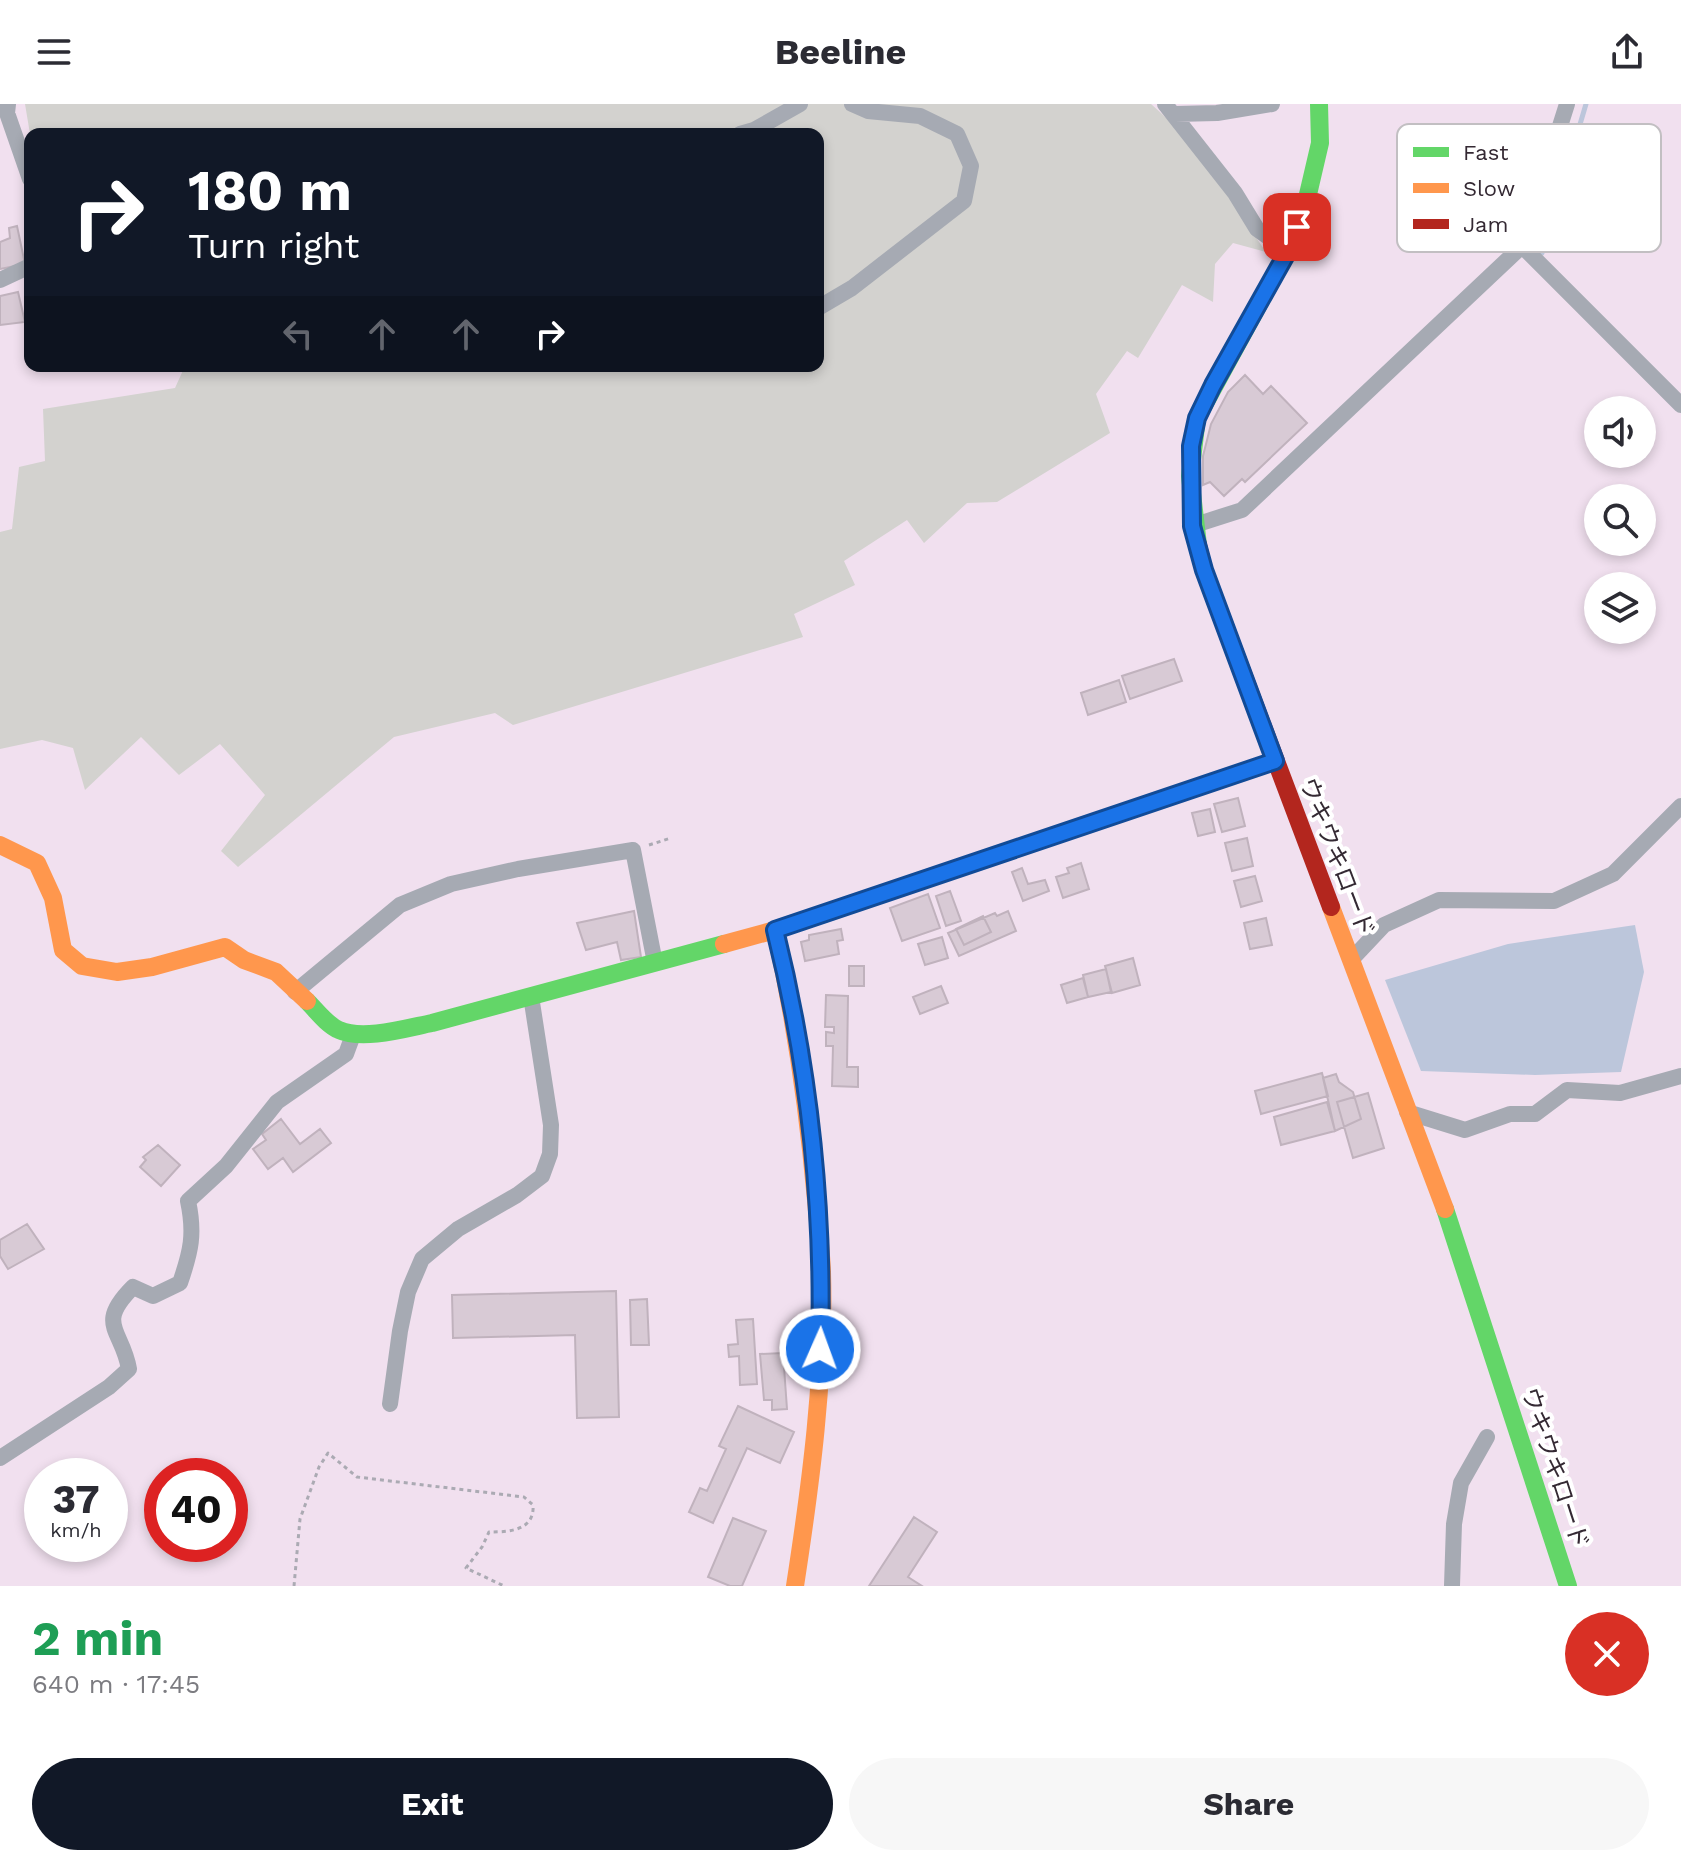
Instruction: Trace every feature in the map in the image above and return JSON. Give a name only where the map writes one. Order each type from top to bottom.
[{"type":"street","points":[[8,104],[7,113],[24,162]]},
{"type":"street","points":[[758,128],[800,104]]},
{"type":"street","points":[[824,304],[852,288],[964,201],[971,166],[957,134],[920,116],[868,111],[852,104]]},
{"type":"street","points":[[1170,109],[1217,113],[1272,104]]},
{"type":"street","name":"ウキウキロード","points":[[1319,104],[1320,143],[1306,203],[1288,251],[1197,418],[1191,446],[1192,526],[1204,570],[1460,1249],[1568,1586]]},
{"type":"street","points":[[1561,124],[1567,104]]},
{"type":"street","points":[[1170,109],[1235,193],[1257,229],[1288,251]]},
{"type":"street","points":[[1192,526],[1242,510],[1516,252]]},
{"type":"street","points":[[1528,252],[1681,405]]},
{"type":"street","points":[[0,280],[24,269]]},
{"type":"street","points":[[0,845],[37,863],[53,898],[63,950],[82,966],[117,972],[152,967],[225,947],[244,960],[276,972],[336,1029],[353,1035],[432,1023],[775,930],[1275,761]]},
{"type":"street","points":[[1351,960],[1384,925],[1439,900],[1554,901],[1613,874],[1681,806]]},
{"type":"street","points":[[295,992],[400,905],[451,884],[518,869],[633,850],[655,963]]},
{"type":"street","points":[[775,930],[788,982],[807,1098],[822,1271],[818,1401],[811,1483],[795,1586]]},
{"type":"street","points":[[390,1404],[408,1292],[422,1259],[458,1229],[517,1195],[542,1176],[550,1154],[551,1125],[531,996]]},
{"type":"street","points":[[0,1458],[109,1387],[129,1369],[113,1327],[115,1305],[133,1287],[153,1296],[180,1283],[190,1256],[193,1227],[188,1201],[226,1166],[277,1102],[346,1054],[353,1035]]},
{"type":"street","points":[[1407,1112],[1465,1130],[1510,1114],[1535,1114],[1567,1090],[1620,1093],[1681,1076]]},
{"type":"street","points":[[1452,1586],[1454,1524],[1461,1483],[1487,1437]]},
{"type":"path","points":[[633,850],[671,838]]},
{"type":"path","points":[[294,1586],[300,1519],[319,1467],[328,1453],[357,1477],[524,1497],[533,1505],[534,1513],[529,1522],[511,1532],[489,1532],[466,1568],[504,1586]]},
{"type":"shaded area","points":[[25,104],[1151,104],[1199,155],[1266,252],[1233,243],[1215,264],[1213,302],[1182,285],[1138,358],[1127,351],[1096,394],[1110,433],[997,502],[967,503],[924,543],[907,520],[844,561],[855,585],[794,614],[803,637],[513,725],[495,713],[394,737],[238,867],[221,851],[265,795],[220,744],[179,775],[141,737],[85,790],[73,748],[42,740],[0,749],[0,532],[12,529],[19,467],[45,461],[43,409],[175,388],[182,372],[824,372],[824,128],[29,128]]},
{"type":"water","points":[[1635,925],[1644,972],[1621,1072],[1535,1075],[1421,1071],[1385,980],[1508,944]]},
{"type":"building","points":[[17,226],[24,264],[0,269],[0,242],[10,238],[9,228]]},
{"type":"building","points":[[18,292],[24,322],[0,325],[0,296]]},
{"type":"building","points":[[1245,375],[1263,394],[1271,386],[1307,423],[1245,482],[1242,479],[1224,496],[1210,482],[1203,485],[1203,456],[1211,424],[1228,392]]},
{"type":"building","points":[[1174,659],[1182,681],[1130,699],[1122,676]]},
{"type":"building","points":[[1119,680],[1126,702],[1088,715],[1081,693]]},
{"type":"building","points":[[1238,798],[1245,826],[1222,832],[1214,804]]},
{"type":"building","points":[[1210,809],[1215,832],[1198,836],[1192,813]]},
{"type":"building","points":[[1247,838],[1253,866],[1232,871],[1225,843]]},
{"type":"building","points":[[1081,863],[1089,889],[1063,898],[1056,877],[1069,873],[1067,868]]},
{"type":"building","points":[[1022,868],[1028,884],[1045,880],[1049,891],[1023,901],[1012,872]]},
{"type":"building","points":[[1255,876],[1262,901],[1241,907],[1234,881]]},
{"type":"building","points":[[950,891],[961,921],[946,926],[936,896]]},
{"type":"building","points":[[928,894],[940,928],[902,941],[890,908]]},
{"type":"building","points":[[634,911],[641,957],[621,960],[617,942],[586,950],[577,923]]},
{"type":"building","points":[[1008,911],[1016,931],[959,956],[948,933],[995,913],[997,916]]},
{"type":"building","points":[[983,916],[991,932],[964,945],[956,929]]},
{"type":"building","points":[[1266,918],[1272,945],[1250,949],[1244,923]]},
{"type":"building","points":[[841,929],[843,940],[837,941],[839,954],[805,961],[801,942],[809,940],[809,935]]},
{"type":"building","points":[[942,937],[948,958],[925,965],[918,944]]},
{"type":"building","points":[[1133,958],[1140,985],[1112,993],[1105,966]]},
{"type":"building","points":[[849,966],[864,966],[864,986],[849,986]]},
{"type":"building","points":[[1106,969],[1111,992],[1088,997],[1083,975]]},
{"type":"building","points":[[1083,978],[1088,997],[1067,1003],[1061,985]]},
{"type":"building","points":[[941,986],[948,1003],[920,1014],[913,997]]},
{"type":"building","points":[[826,995],[848,996],[847,1067],[858,1067],[858,1087],[832,1086],[833,1046],[826,1046],[826,1032],[834,1033],[834,1027],[825,1027]]},
{"type":"building","points":[[1322,1073],[1328,1096],[1261,1114],[1255,1091]]},
{"type":"building","points":[[1336,1074],[1339,1082],[1353,1092],[1361,1119],[1335,1131],[1323,1078]]},
{"type":"building","points":[[1368,1093],[1384,1148],[1353,1158],[1337,1102]]},
{"type":"building","points":[[1327,1102],[1335,1131],[1281,1145],[1274,1117]]},
{"type":"building","points":[[281,1119],[300,1144],[320,1129],[331,1143],[293,1172],[283,1158],[268,1169],[253,1149],[266,1140],[262,1134]]},
{"type":"building","points":[[158,1145],[180,1165],[161,1186],[140,1167],[146,1160],[143,1157]]},
{"type":"building","points":[[27,1224],[44,1249],[8,1269],[0,1256],[0,1240]]},
{"type":"building","points":[[616,1291],[619,1417],[577,1418],[575,1335],[453,1338],[452,1295]]},
{"type":"building","points":[[647,1299],[649,1345],[631,1345],[630,1300]]},
{"type":"building","points":[[753,1319],[757,1384],[740,1385],[739,1356],[729,1357],[728,1345],[738,1344],[736,1320]]},
{"type":"building","points":[[783,1353],[787,1409],[772,1410],[772,1400],[764,1400],[760,1354]]},
{"type":"building","points":[[738,1406],[794,1432],[780,1463],[747,1448],[713,1523],[689,1512],[700,1488],[707,1491],[726,1449],[719,1446]]},
{"type":"building","points":[[914,1517],[937,1532],[908,1577],[922,1586],[869,1586]]},
{"type":"building","points":[[733,1518],[766,1531],[742,1586],[730,1586],[708,1577]]},
{"type":"waterway","points":[[1580,124],[1586,104]]},
{"type":"traffic: fast","points":[[1198,545],[1190,476],[1197,418],[1288,251],[1306,203],[1320,143],[1319,104]]},
{"type":"traffic: fast","points":[[307,1001],[339,1030],[360,1034],[385,1032],[432,1023],[724,944]]},
{"type":"traffic: fast","points":[[1445,1209],[1568,1586]]},
{"type":"traffic: slow","points":[[724,944],[775,930],[1275,761]]},
{"type":"traffic: slow","points":[[0,845],[37,863],[53,898],[63,950],[82,966],[117,972],[152,967],[225,947],[244,960],[276,972],[307,1001]]},
{"type":"traffic: slow","points":[[1331,907],[1445,1209]]},
{"type":"traffic: slow","points":[[775,930],[805,1098],[822,1272],[816,1429],[795,1586]]},
{"type":"traffic: jam","points":[[1198,545],[1204,570],[1331,907]]},
{"type":"route","points":[[820,1349],[822,1271],[807,1098],[788,982],[775,930],[1275,761],[1204,570],[1192,526],[1191,446],[1197,418],[1288,251],[1297,227]]}]
